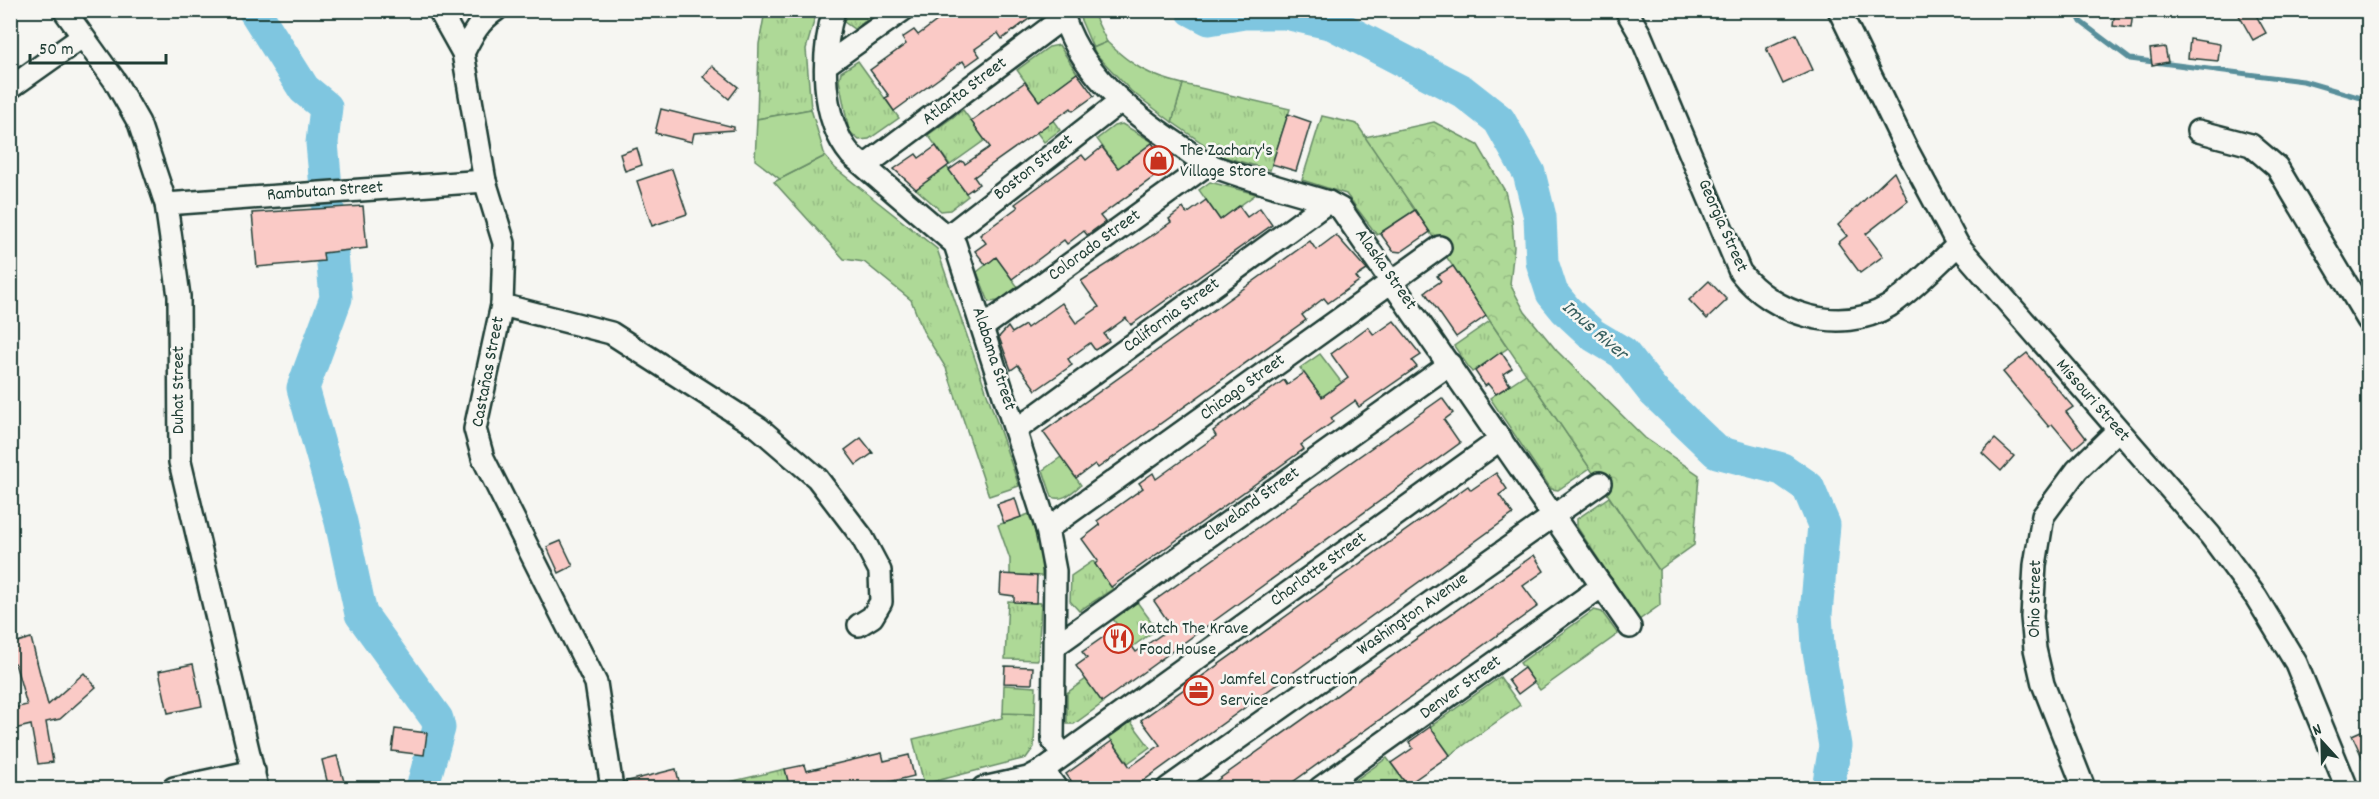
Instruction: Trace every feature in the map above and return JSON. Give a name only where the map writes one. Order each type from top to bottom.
[{"type":"street","name":"Duhat Street","points":[[64,10],[115,81],[140,123],[165,204],[179,296],[180,462],[256,780]]},
{"type":"street","name":"Castañas Street","points":[[439,10],[463,53],[486,181],[504,243],[502,305],[475,429],[483,458],[596,684],[612,789]]},
{"type":"street","points":[[463,53],[474,31],[486,17],[496,10]]},
{"type":"street","name":"Alabama Street","points":[[834,10],[826,65],[831,112],[839,138],[852,155],[948,236],[959,253],[1047,529],[1055,571],[1053,741],[1063,755]]},
{"type":"street","points":[[826,65],[903,10]]},
{"type":"street","name":"Georgia Street","points":[[1626,10],[1640,34],[1740,272],[1766,298],[1802,315],[1832,320],[1858,318],[1888,306],[1958,245]]},
{"type":"street","name":"Missouri Street","points":[[1839,10],[1905,146],[1958,245],[2117,431],[2210,535],[2256,597],[2296,663],[2347,789]]},
{"type":"street","name":"Alaska Street","points":[[1063,14],[1083,56],[1120,101],[1162,134],[1208,164],[1328,202],[1341,209],[1629,627]]},
{"type":"street","name":"Atlanta Street","points":[[865,166],[1063,14]]},
{"type":"street","points":[[10,88],[82,37]]},
{"type":"street","name":"Boston Street","points":[[948,236],[1120,101]]},
{"type":"street","points":[[2198,131],[2251,145],[2277,167],[2368,320]]},
{"type":"street","name":"Colorado Street","points":[[983,327],[1208,164]]},
{"type":"street","name":"Rambutan Street","points":[[165,204],[486,181]]},
{"type":"street","name":"California Street","points":[[1016,430],[1328,202]]},
{"type":"street","name":"Chicago Street","points":[[1047,529],[1440,247]]},
{"type":"street","points":[[502,305],[611,333],[759,428],[817,478],[862,537],[880,571],[881,602],[872,617],[860,625]]},
{"type":"street","name":"Cleveland Street","points":[[1055,646],[1449,364]]},
{"type":"street","name":"Ohio Street","points":[[2084,789],[2043,684],[2035,649],[2032,617],[2035,565],[2043,516],[2077,470],[2117,431]]},
{"type":"street","name":"Charlotte Street","points":[[983,789],[1028,778],[1043,770],[1501,439]]},
{"type":"street","name":"Washington Avenue","points":[[1168,789],[1600,483]]},
{"type":"street","name":"Denver Street","points":[[1320,789],[1602,586]]},
{"type":"street","points":[[1043,770],[1056,789]]},
{"type":"street","points":[[174,789],[256,780]]},
{"type":"green space","points":[[847,10],[879,11],[854,29],[844,22]]},
{"type":"green space","points":[[765,11],[817,11],[806,49],[811,109],[757,119],[759,44]]},
{"type":"green space","points":[[1077,11],[1092,11],[1107,42],[1093,48]]},
{"type":"green space","points":[[1107,42],[1142,69],[1183,84],[1172,122],[1131,91],[1096,54],[1093,48]]},
{"type":"green space","points":[[1059,45],[1077,73],[1039,101],[1017,70],[1049,47]]},
{"type":"green space","points":[[858,61],[899,118],[869,139],[859,140],[849,131],[839,80],[841,72]]},
{"type":"green space","points":[[1183,84],[1290,109],[1270,170],[1221,156],[1172,122]]},
{"type":"green space","points":[[1039,101],[1060,130],[1044,142],[1022,113]]},
{"type":"green space","points":[[811,109],[825,156],[780,179],[755,160],[757,119]]},
{"type":"green space","points":[[963,110],[985,140],[950,165],[928,135]]},
{"type":"green space","points":[[1322,116],[1357,124],[1415,210],[1377,235],[1346,194],[1302,180]]},
{"type":"green space","points":[[1434,122],[1478,145],[1505,191],[1512,220],[1514,247],[1510,284],[1525,312],[1557,351],[1645,438],[1699,475],[1694,545],[1659,570],[1365,137]]},
{"type":"green space","points":[[1122,124],[1153,142],[1118,168],[1097,139],[1114,126]]},
{"type":"green space","points":[[825,156],[835,168],[937,249],[1019,486],[989,496],[946,368],[923,331],[911,300],[864,262],[844,259],[774,182]]},
{"type":"green space","points":[[947,167],[968,196],[950,210],[941,211],[916,189]]},
{"type":"green space","points":[[1210,182],[1256,194],[1220,220],[1199,190]]},
{"type":"green space","points":[[996,257],[1018,287],[998,301],[989,302],[977,272]]},
{"type":"green space","points":[[1490,321],[1508,348],[1472,372],[1454,346]]},
{"type":"green space","points":[[1320,354],[1342,383],[1321,397],[1300,368]]},
{"type":"green space","points":[[1526,374],[1590,468],[1558,490],[1551,489],[1490,398]]},
{"type":"green space","points":[[1061,457],[1081,485],[1067,496],[1056,498],[1052,497],[1043,470]]},
{"type":"green space","points":[[1609,497],[1659,570],[1660,605],[1639,620],[1577,527],[1577,519]]},
{"type":"green space","points":[[1029,514],[1041,551],[1042,576],[1010,575],[1010,559],[998,525]]},
{"type":"green space","points":[[1093,561],[1113,589],[1079,611],[1070,601],[1071,576]]},
{"type":"green space","points":[[1008,601],[1041,603],[1038,660],[1005,659]]},
{"type":"green space","points":[[1137,602],[1157,629],[1132,647],[1113,619]]},
{"type":"green space","points":[[1594,610],[1602,612],[1618,634],[1540,690],[1520,663]]},
{"type":"green space","points":[[1500,677],[1520,705],[1450,755],[1430,727]]},
{"type":"green space","points":[[1086,679],[1103,703],[1074,724],[1067,724],[1067,693]]},
{"type":"green space","points":[[1004,685],[1036,687],[1035,714],[1003,713]]},
{"type":"green space","points":[[1003,713],[1035,714],[1034,747],[1026,758],[924,784],[913,739],[1002,718]]},
{"type":"green space","points":[[1131,722],[1150,747],[1128,763],[1109,737]]},
{"type":"green space","points":[[1387,758],[1407,785],[1402,788],[1344,788]]},
{"type":"green space","points":[[785,769],[790,788],[704,788]]},
{"type":"building","points":[[938,10],[1041,10],[1002,39],[998,33],[975,49],[980,56],[966,66],[963,61],[894,111],[885,98],[889,96],[870,70],[906,44],[902,38],[914,30],[918,35],[942,17]]},
{"type":"building","points":[[2236,10],[2253,10],[2266,33],[2253,40]]},
{"type":"building","points":[[2115,11],[2133,12],[2131,28],[2113,26]]},
{"type":"building","points":[[1796,34],[1813,70],[1783,84],[1766,48]]},
{"type":"building","points":[[2190,39],[2220,44],[2218,61],[2188,58]]},
{"type":"building","points":[[2165,47],[2168,62],[2152,65],[2150,49]]},
{"type":"building","points":[[712,66],[738,87],[729,99],[703,77]]},
{"type":"building","points":[[1077,73],[1094,96],[1073,111],[1071,108],[974,177],[979,184],[966,193],[949,170],[962,161],[965,164],[990,147],[971,121],[1025,82],[1039,101]]},
{"type":"building","points":[[661,109],[734,127],[734,130],[694,133],[692,142],[655,133]]},
{"type":"building","points":[[1288,114],[1311,122],[1296,171],[1272,164]]},
{"type":"building","points":[[1152,143],[1169,166],[1100,216],[1105,222],[1087,235],[1084,231],[1067,244],[1064,240],[1012,279],[996,257],[986,265],[975,251],[986,243],[980,235],[1018,207],[1015,204],[1082,155],[1086,160],[1102,147],[1118,168]]},
{"type":"building","points":[[936,146],[949,165],[916,189],[894,169],[916,154],[919,158]]},
{"type":"building","points":[[637,148],[642,165],[625,171],[620,154]]},
{"type":"building","points":[[672,169],[687,214],[652,226],[637,181]]},
{"type":"building","points":[[1894,172],[1908,201],[1866,234],[1883,256],[1860,273],[1838,243],[1847,236],[1838,225]]},
{"type":"building","points":[[1206,200],[1220,220],[1239,206],[1247,217],[1260,208],[1272,225],[1131,325],[1126,318],[1104,334],[1109,341],[1095,350],[1090,343],[1068,359],[1072,365],[1036,390],[1018,365],[1011,370],[999,337],[1008,327],[1012,333],[1025,325],[1027,328],[1062,303],[1076,323],[1099,307],[1081,281],[1153,235],[1171,222],[1169,219],[1183,208],[1187,214]]},
{"type":"building","points":[[363,206],[367,248],[323,253],[324,261],[257,267],[252,213]]},
{"type":"building","points":[[1415,210],[1430,232],[1401,252],[1393,251],[1380,233]]},
{"type":"building","points":[[1336,235],[1367,270],[1356,277],[1359,281],[1328,303],[1324,298],[1302,315],[1306,320],[1098,468],[1095,464],[1076,478],[1043,432],[1310,241],[1316,250]]},
{"type":"building","points":[[1453,266],[1486,316],[1456,337],[1425,292],[1441,281],[1437,276]]},
{"type":"building","points":[[1709,281],[1727,300],[1707,319],[1689,300]]},
{"type":"building","points":[[1394,321],[1421,355],[1412,361],[1417,367],[1359,407],[1355,401],[1331,418],[1333,422],[1301,445],[1304,449],[1111,587],[1095,564],[1098,561],[1082,539],[1100,525],[1097,521],[1143,488],[1139,483],[1153,473],[1156,479],[1216,436],[1213,431],[1284,380],[1287,385],[1304,373],[1322,397],[1348,378],[1331,354],[1368,327],[1374,335]]},
{"type":"building","points":[[1501,352],[1512,368],[1503,374],[1510,385],[1496,394],[1488,384],[1485,386],[1475,371]]},
{"type":"building","points":[[2027,353],[2073,407],[2066,412],[2086,438],[2073,449],[2052,424],[2049,427],[2003,372]]},
{"type":"building","points":[[1442,398],[1453,413],[1444,420],[1460,443],[1102,702],[1076,666],[1087,658],[1082,652],[1118,627],[1136,652],[1172,627],[1154,601]]},
{"type":"building","points":[[861,438],[873,453],[856,465],[845,450]]},
{"type":"building","points":[[1995,439],[2014,456],[2001,471],[1982,453]]},
{"type":"building","points":[[1496,473],[1507,489],[1499,495],[1513,514],[1132,789],[1077,789],[1066,774],[1112,741],[1130,767],[1160,745],[1141,720],[1468,486],[1471,490]]},
{"type":"building","points":[[1015,498],[1021,517],[1004,523],[997,504]]},
{"type":"building","points":[[561,541],[573,566],[559,573],[547,547]]},
{"type":"building","points":[[1534,555],[1544,571],[1523,586],[1538,606],[1283,789],[1205,789]]},
{"type":"building","points":[[1001,574],[1037,576],[1036,603],[1014,602],[1014,596],[1000,594]]},
{"type":"building","points":[[31,638],[48,705],[84,673],[96,687],[60,719],[46,722],[53,762],[38,764],[31,725],[10,730],[10,709],[27,705],[15,663],[10,664],[10,644]]},
{"type":"building","points":[[193,664],[202,706],[168,713],[159,671]]},
{"type":"building","points":[[1005,666],[1033,667],[1032,684],[1004,683]]},
{"type":"building","points":[[1524,668],[1534,682],[1518,694],[1508,680]]},
{"type":"building","points":[[1430,727],[1450,755],[1407,785],[1391,763],[1413,748],[1409,742]]},
{"type":"building","points":[[2368,728],[2368,770],[2352,735]]},
{"type":"building","points":[[395,729],[427,733],[424,755],[392,751]]},
{"type":"building","points":[[882,753],[884,761],[909,755],[914,776],[889,782],[890,786],[881,789],[790,789],[785,769],[804,765],[806,771]]},
{"type":"building","points":[[337,756],[346,789],[329,789],[322,760]]},
{"type":"building","points":[[676,769],[681,789],[624,789],[624,782]]},
{"type":"waterway","points":[[254,10],[304,89],[326,107],[322,143],[336,298],[303,388],[341,522],[361,614],[437,719],[439,728],[422,788]]},
{"type":"waterway","name":"Imus River","points":[[1192,10],[1209,19],[1244,13],[1285,13],[1333,24],[1462,91],[1499,120],[1529,173],[1540,217],[1542,262],[1552,293],[1566,310],[1593,335],[1623,353],[1653,391],[1717,452],[1782,469],[1808,487],[1824,525],[1816,614],[1818,645],[1835,746],[1828,788]]},
{"type":"waterway","points":[[2075,10],[2081,22],[2130,59],[2303,81],[2368,100]]},
{"type":"place","name":"The Zachary's Village Store","points":[[1159,161]]},
{"type":"place","name":"Katch The Krave Food House","points":[[1118,639]]},
{"type":"place","name":"Jamfel Construction Service","points":[[1199,690]]}]
